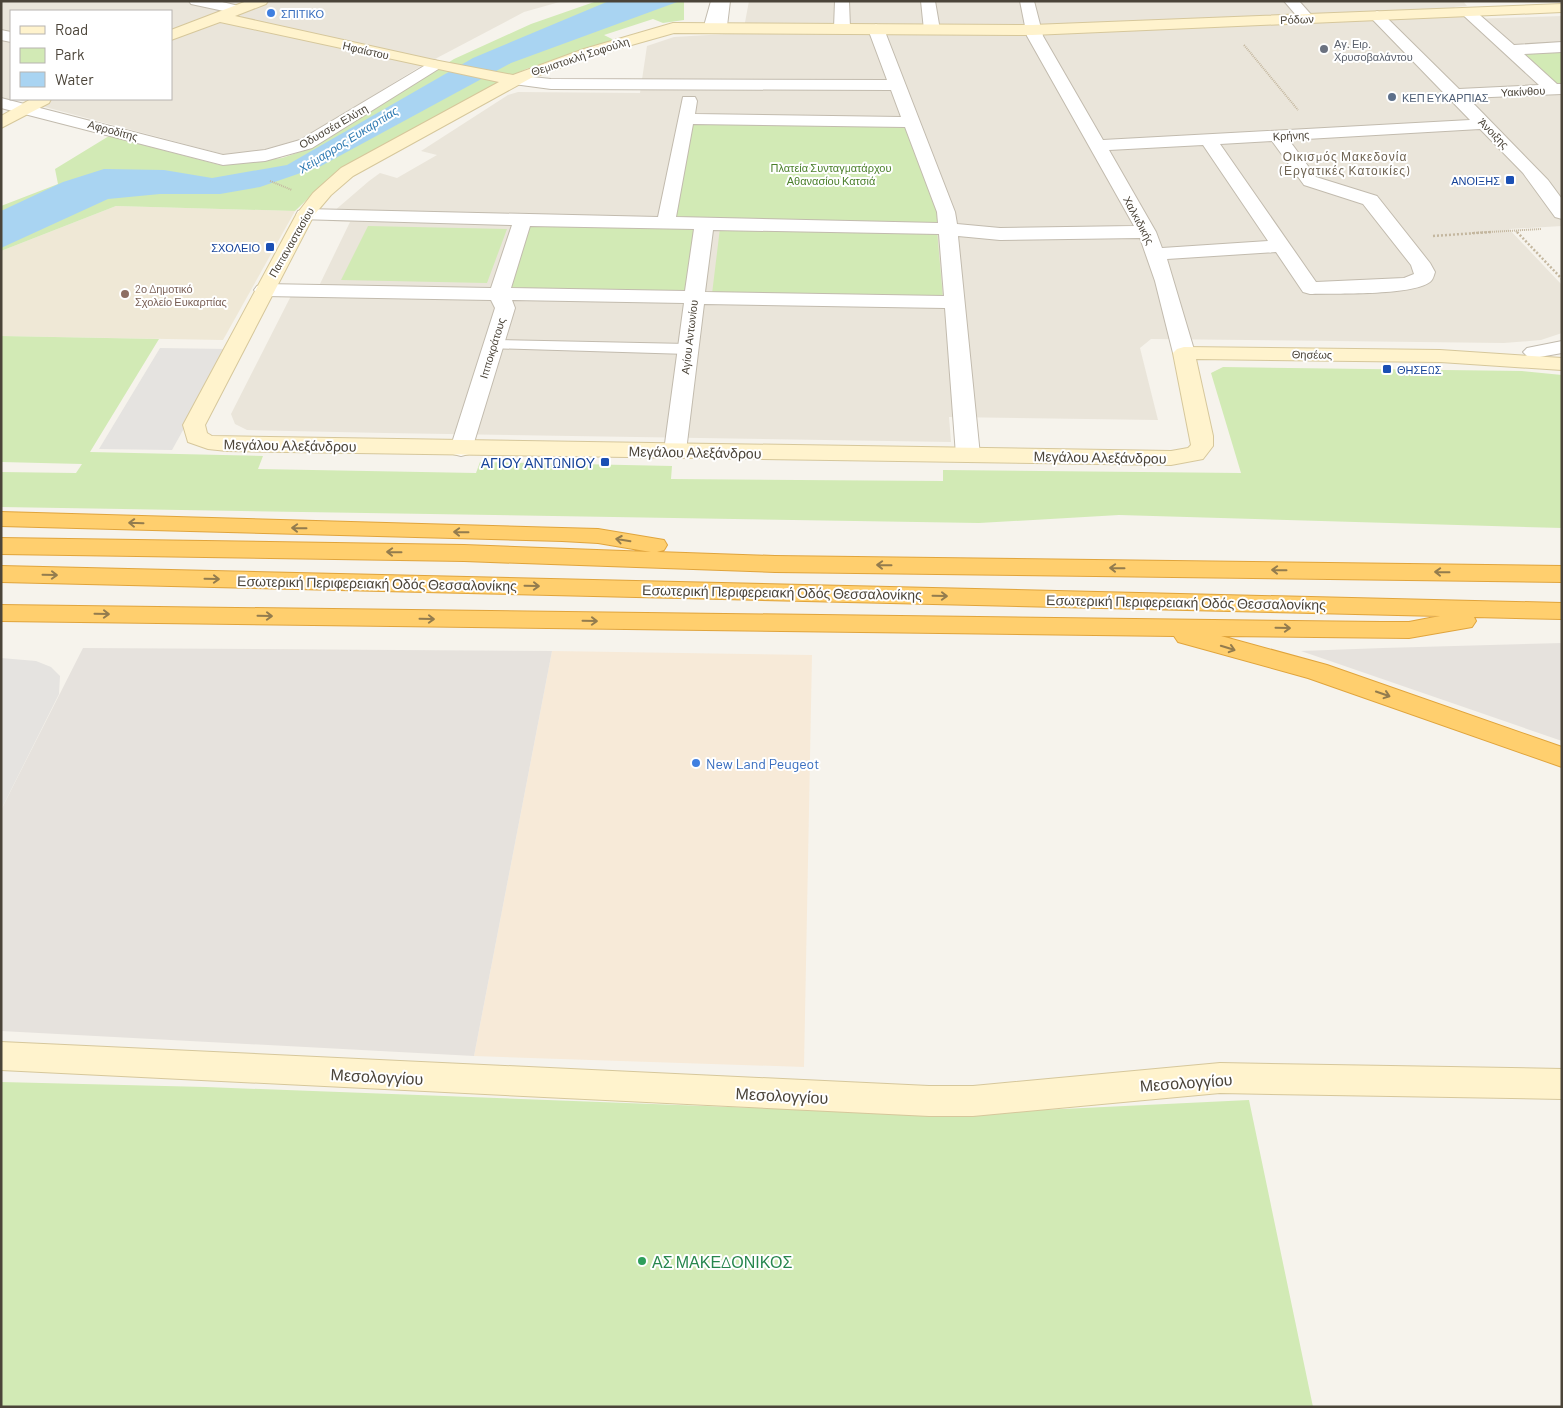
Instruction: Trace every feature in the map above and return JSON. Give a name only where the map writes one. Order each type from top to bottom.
[{"type":"highway","points":[[1,519],[571,534],[598,536],[775,564]]},
{"type":"highway","name":"Εσωτερική Περιφερειακή Οδός Θεσσαλονίκης","points":[[1,546],[464,553],[775,564],[1562,574]]},
{"type":"highway","points":[[1490,572],[1562,558]]},
{"type":"highway","name":"Εσωτερική Περιφερειακή Οδός Θεσσαλονίκης","points":[[1,574],[1562,611]]},
{"type":"highway","points":[[1,612],[647,622],[1410,630],[1534,610]]},
{"type":"highway","points":[[1147,626],[1317,671],[1561,757]]},
{"type":"street","points":[[196,1],[238,10]]},
{"type":"street","points":[[172,35],[260,1]]},
{"type":"street","points":[[714,26],[723,1]]},
{"type":"street","points":[[842,1],[842,28]]},
{"type":"street","points":[[928,1],[932,30]]},
{"type":"street","name":"Χαλκιδικής","points":[[1027,1],[1032,30],[1096,146],[1147,232],[1156,254],[1184,353],[1202,436],[1202,446],[1195,454]]},
{"type":"street","points":[[1291,1],[1307,19]]},
{"type":"street","points":[[1479,8],[1510,50],[1557,89]]},
{"type":"street","name":"Ρόδων","points":[[1032,30],[1377,16],[1479,8],[1562,8]]},
{"type":"street","name":"Άνοιξης","points":[[1377,16],[1542,184],[1562,213]]},
{"type":"street","name":"Ηφαίστου","points":[[220,17],[437,66],[512,80]]},
{"type":"street","name":"Θεμιστοκλή Σοφούλη","points":[[512,80],[581,55],[660,30],[714,26],[1032,30]]},
{"type":"street","points":[[876,29],[896,85],[943,202],[948,229],[968,455]]},
{"type":"street","points":[[1510,50],[1562,47]]},
{"type":"street","name":"Οδυσσέα Ελύτη","points":[[223,160],[246,159],[276,154],[306,144],[437,66]]},
{"type":"street","name":"Θεμιστοκλή Σοφούλη","points":[[512,80],[536,84],[896,85]]},
{"type":"street","name":"Παπαναστασίου","points":[[196,437],[194,425],[197,416],[264,290],[316,198],[348,172],[512,80]]},
{"type":"street","points":[[666,222],[691,85]]},
{"type":"street","name":"Υακίνθου","points":[[1455,94],[1557,89]]},
{"type":"street","points":[[1,123],[41,100]]},
{"type":"street","name":"Αφροδίτης","points":[[1,103],[223,160]]},
{"type":"street","points":[[686,119],[911,122]]},
{"type":"street","name":"Κρήνης","points":[[1096,146],[1485,124]]},
{"type":"street","points":[[1208,140],[1310,288],[1416,283],[1423,278],[1425,272],[1370,200],[1310,181],[1277,136]]},
{"type":"street","points":[[1542,184],[1562,183]]},
{"type":"street","points":[[306,215],[948,229],[1000,234],[1147,232]]},
{"type":"street","name":"Ιπποκράτους","points":[[461,449],[505,308],[499,294],[523,219]]},
{"type":"street","name":"Αγίου Αντωνίου","points":[[675,452],[704,223]]},
{"type":"street","points":[[1156,254],[1282,246]]},
{"type":"street","points":[[264,290],[953,302]]},
{"type":"street","name":"Θησέως","points":[[1440,356],[1534,352],[1560,358]]},
{"type":"street","name":"Θησέως","points":[[1184,353],[1560,358]]},
{"type":"street","name":"Μεγάλου Αλεξάνδρου","points":[[196,437],[208,442],[227,444],[461,449],[1171,458],[1195,454]]},
{"type":"street","name":"Μεσολογγίου","points":[[1,1056],[929,1101],[973,1100],[1220,1078],[1562,1084]]},
{"type":"lane","points":[[714,26],[716,1]]},
{"type":"lane","points":[[493,345],[688,349]]},
{"type":"path","points":[[1224,22],[1317,133]]},
{"type":"path","points":[[1400,238],[1543,229]]},
{"type":"path","points":[[1516,231],[1562,279]]},
{"type":"shaded area","points":[[1,1],[563,1],[524,12],[416,69],[297,143],[230,156],[19,100],[172,100],[172,10],[10,10],[10,100],[13,100],[1,107]]},
{"type":"shaded area","points":[[749,1],[1463,1],[1467,6],[1454,7],[1468,19],[1562,16],[1562,226],[1509,229],[1562,285],[1562,333],[1541,340],[1504,343],[1151,339],[1140,348],[1158,420],[949,417],[951,442],[247,430],[235,424],[231,414],[295,288],[318,288],[350,222],[328,221],[333,212],[369,181],[380,173],[397,178],[437,155],[421,151],[508,95],[518,92],[640,93],[647,46],[674,37],[743,33]]},
{"type":"shaded area","name":"2ο Δημοτικό Σχολείο Ευκαρπίας","points":[[116,206],[295,211],[223,340],[1,336],[1,251]]},
{"type":"shaded area","points":[[160,348],[228,349],[172,450],[99,449]]},
{"type":"shaded area","points":[[1562,643],[1562,741],[1301,651],[1383,648]]},
{"type":"shaded area","points":[[83,648],[552,651],[474,1056],[1,1031],[1,810]]},
{"type":"shaded area","points":[[552,651],[812,655],[804,1067],[474,1056]]},
{"type":"shaded area","points":[[1,658],[36,661],[51,667],[60,676],[59,694],[1,810]]},
{"type":"green space","points":[[597,1],[684,1],[684,20],[663,23],[653,19],[604,35],[614,40],[526,69],[495,84],[324,183],[295,211],[116,206],[1,251],[1,206],[58,184],[55,169],[109,136],[220,165],[282,158],[303,151],[329,138],[454,59],[531,24]]},
{"type":"green space","points":[[1562,50],[1562,85],[1556,85],[1517,52]]},
{"type":"green space","name":"Πλατεία Συνταγματάρχου Αθανασίου Κατσιά","points":[[686,119],[911,122],[948,229],[666,222]]},
{"type":"green space","points":[[531,224],[696,228],[687,294],[510,291]]},
{"type":"green space","points":[[368,226],[507,229],[487,283],[341,280]]},
{"type":"green space","points":[[720,228],[937,231],[943,298],[712,294]]},
{"type":"green space","points":[[1,336],[159,339],[90,452],[263,456],[258,469],[476,473],[480,462],[672,466],[671,479],[943,481],[943,470],[1241,473],[1211,373],[1223,367],[1522,371],[1562,375],[1562,528],[1119,515],[979,523],[1,507],[1,472],[76,473],[82,464],[1,462]]},
{"type":"green space","name":"ΑΣ ΜΑΚΕΔΟΝΙΚΟΣ","points":[[1,1082],[206,1087],[939,1115],[1249,1100],[1313,1407],[1,1407]]},
{"type":"water","name":"Χείμαρρος Ευκαρπίας","points":[[609,1],[680,1],[511,63],[321,166],[260,187],[220,194],[160,194],[108,199],[1,248],[1,211],[63,182],[104,169],[164,170],[212,178],[287,165],[473,58]]},
{"type":"place","name":"ΣΠΙΤΙΚΟ","points":[[271,13]]},
{"type":"place","name":"Αγ. Ειρ. Χρυσοβαλάντου","points":[[1324,49]]},
{"type":"place","name":"ΚΕΠ ΕΥΚΑΡΠΙΑΣ","points":[[1392,97]]},
{"type":"place","name":"ΑΝΟΙΞΗΣ","points":[[1510,180]]},
{"type":"place","name":"ΣΧΟΛΕΙΟ","points":[[270,247]]},
{"type":"place","name":"2ο Δημοτικό Σχολείο Ευκαρπίας","points":[[125,294]]},
{"type":"place","name":"ΘΗΣΕΩΣ","points":[[1387,369]]},
{"type":"place","name":"ΑΓΙΟΥ ΑΝΤΩΝΙΟΥ","points":[[605,462]]},
{"type":"place","name":"New Land Peugeot","points":[[696,763]]},
{"type":"place","name":"ΑΣ ΜΑΚΕΔΟΝΙΚΟΣ","points":[[642,1261]]},
{"type":"district","name":"Οικισμός Μακεδονία (Εργατικές Κατοικίες)","points":[[1345,163]]}]
